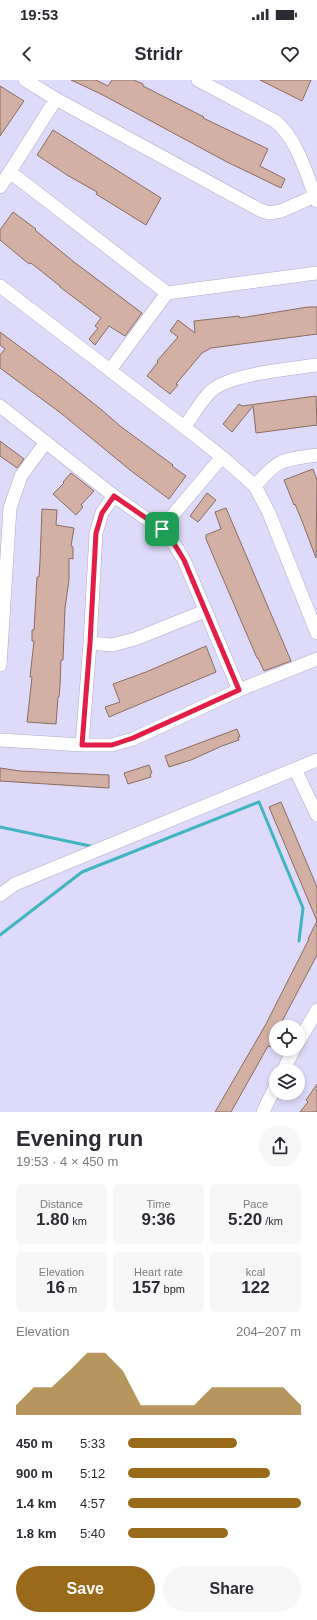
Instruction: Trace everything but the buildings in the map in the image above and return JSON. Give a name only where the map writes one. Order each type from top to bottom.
[{"type":"street","points":[[25,80],[56,99],[260,210],[269,213],[281,211],[316,199],[291,138],[284,128],[275,121],[198,80]]},
{"type":"street","points":[[0,187],[56,99]]},
{"type":"street","points":[[10,172],[167,294]]},
{"type":"street","points":[[110,370],[167,294],[317,273]]},
{"type":"street","points":[[0,286],[184,427],[222,457],[255,486],[269,513],[317,633]]},
{"type":"street","points":[[184,427],[210,392],[222,383],[237,378],[317,365]]},
{"type":"street","points":[[0,406],[114,496],[162,529],[173,542],[184,560],[239,690]]},
{"type":"street","points":[[0,665],[10,508],[21,476],[46,442]]},
{"type":"street","points":[[255,486],[275,465],[285,459],[317,454]]},
{"type":"street","points":[[162,529],[222,457]]},
{"type":"street","points":[[82,745],[90,643],[96,533],[102,513],[114,496]]},
{"type":"street","points":[[90,643],[112,645],[136,639],[205,611]]},
{"type":"street","points":[[0,740],[82,745],[112,745],[133,738],[239,690],[317,659]]},
{"type":"street","points":[[0,895],[14,884],[317,760]]},
{"type":"street","points":[[295,769],[317,815]]},
{"type":"street","points":[[0,884],[14,884]]},
{"type":"street","points":[[305,1031],[317,1010]]},
{"type":"street","points":[[263,1112],[269,1100]]},
{"type":"waterway","points":[[0,935],[82,872],[259,802],[303,908],[299,941]]},
{"type":"waterway","points":[[0,827],[95,847]]},
{"type":"route","points":[[114,496],[162,529],[173,542],[184,560],[239,690],[133,738],[112,745],[82,745],[90,643],[96,533],[102,513],[114,496]]}]
